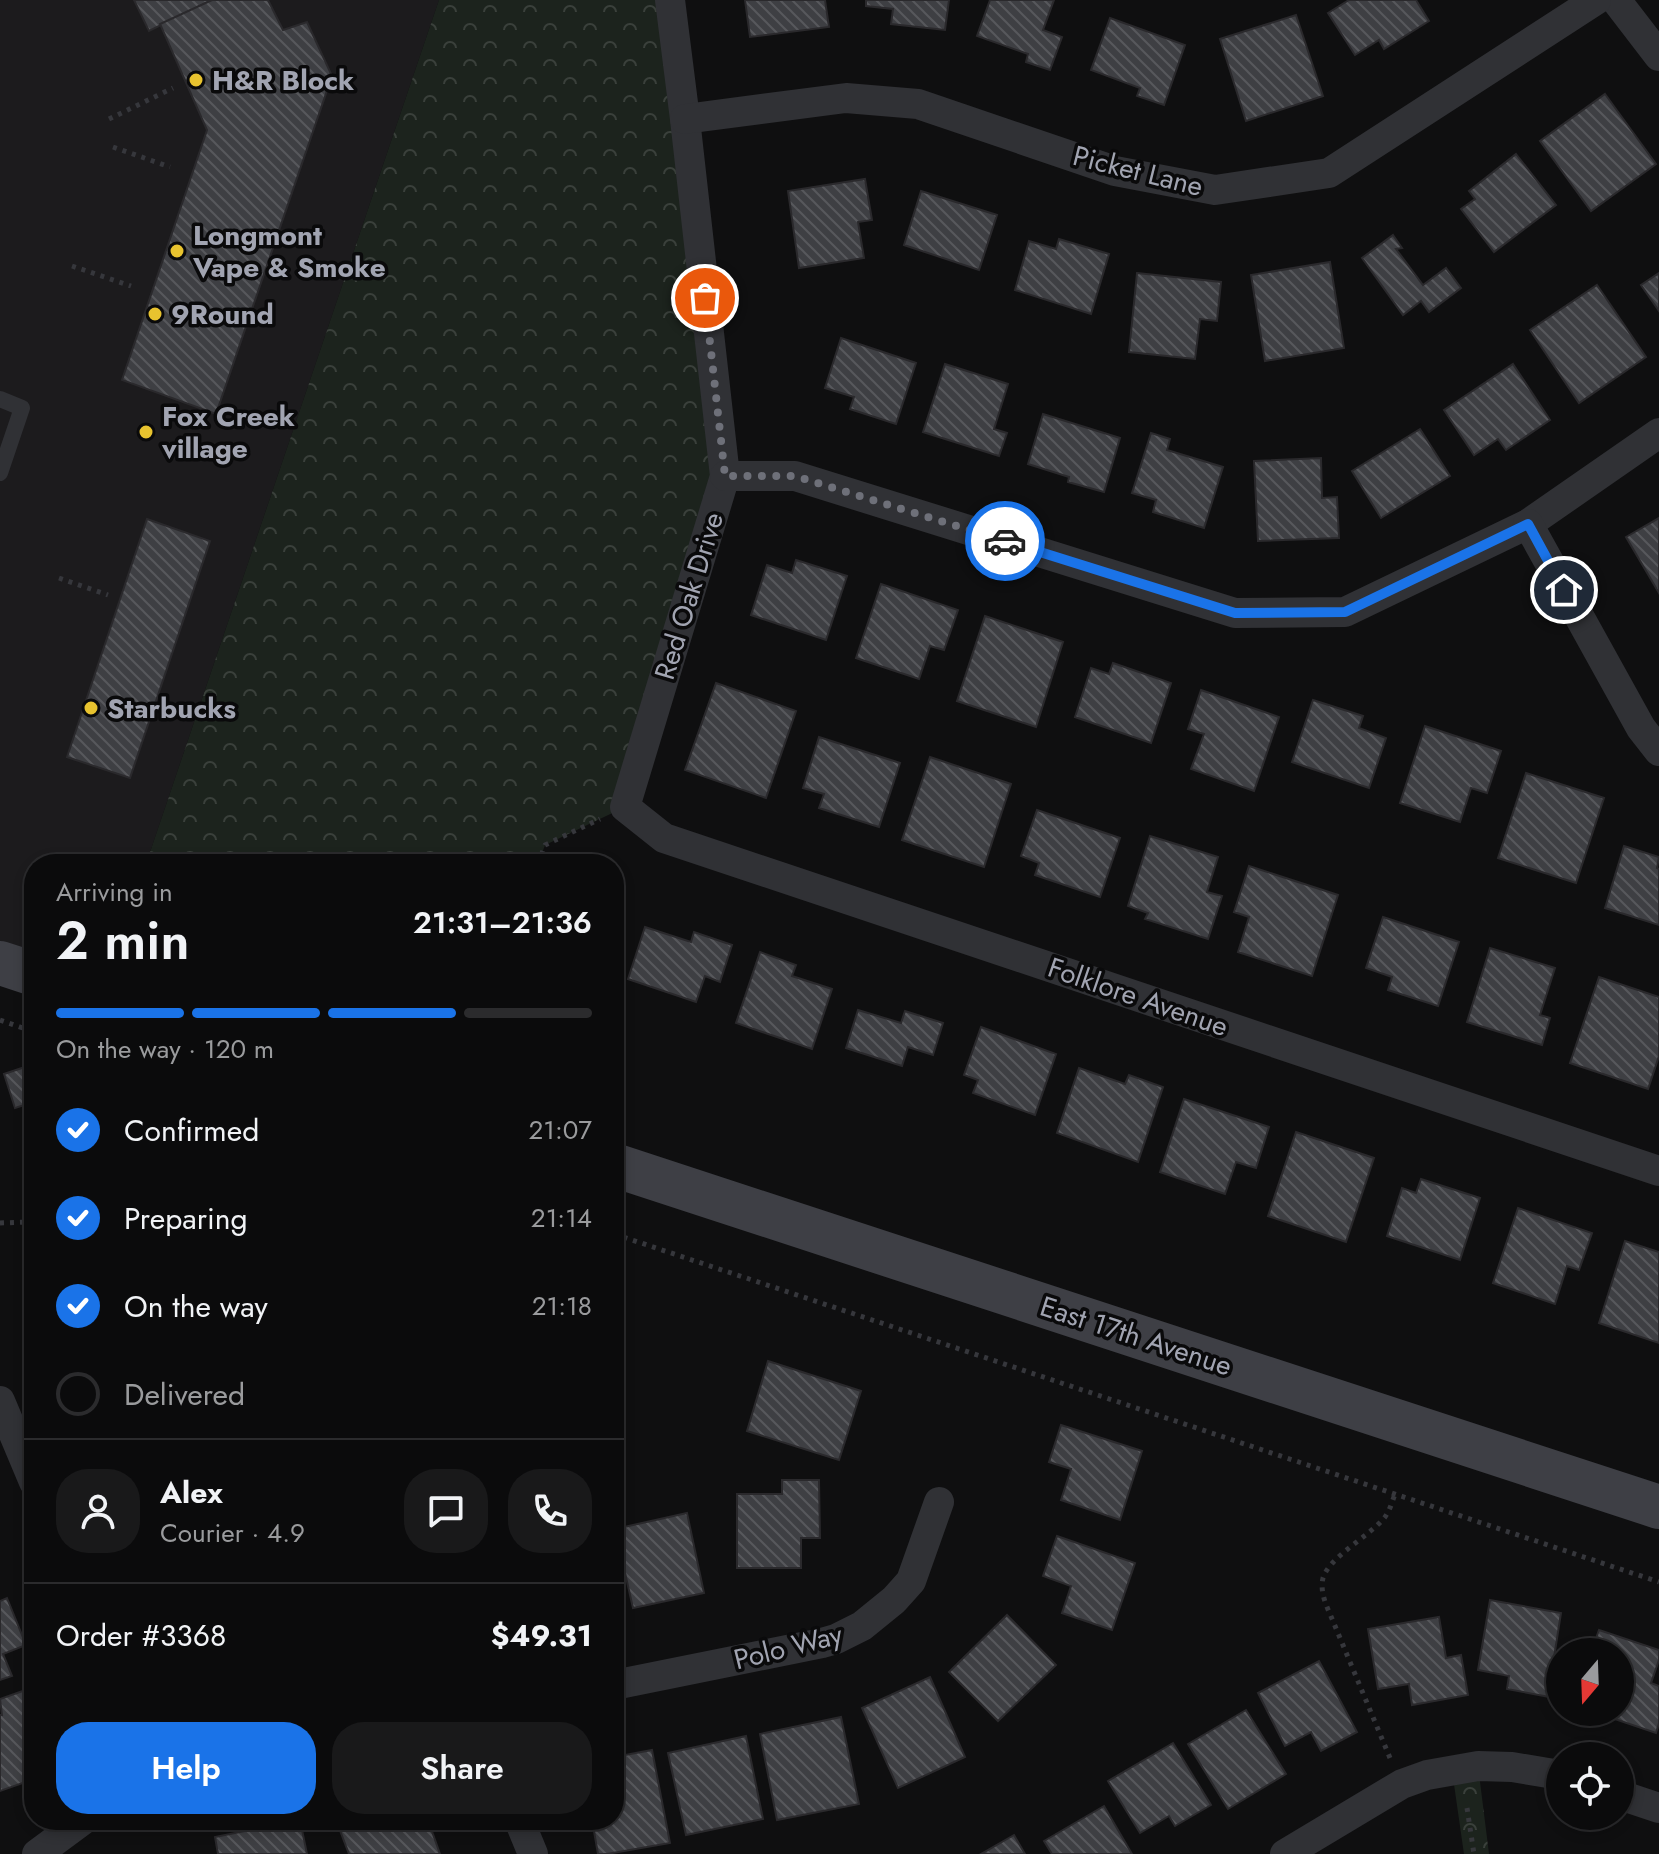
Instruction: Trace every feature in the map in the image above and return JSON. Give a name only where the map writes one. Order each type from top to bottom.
[{"type":"main road","points":[[0,963],[24,971]]},
{"type":"main road","name":"East 17th Avenue","points":[[624,1168],[1659,1507]]},
{"type":"street","name":"Red Oak Drive","points":[[613,813],[725,476],[670,0]]},
{"type":"street","name":"Picket Lane","points":[[685,119],[846,98],[918,104],[1115,171],[1215,190],[1329,173],[1596,0]]},
{"type":"street","points":[[1616,0],[1659,56]]},
{"type":"street","points":[[725,476],[795,476],[1235,613],[1345,612],[1528,524],[1659,433]]},
{"type":"street","points":[[1528,524],[1641,728],[1659,751]]},
{"type":"street","name":"Folklore Avenue","points":[[613,813],[664,838],[1659,1171]]},
{"type":"street","points":[[0,1401],[8,1442],[24,1467]]},
{"type":"street","name":"Polo Way","points":[[624,1683],[822,1643],[862,1626],[894,1600],[911,1581],[939,1502]]},
{"type":"street","points":[[1285,1854],[1402,1784],[1427,1775],[1478,1766],[1546,1773]]},
{"type":"street","points":[[1634,1800],[1659,1808]]},
{"type":"street","points":[[37,1854],[69,1830]]},
{"type":"street","points":[[523,1830],[533,1854]]},
{"type":"lane","points":[[0,399],[22,408],[0,473]]},
{"type":"path","points":[[109,119],[173,88]]},
{"type":"path","points":[[113,147],[170,167]]},
{"type":"path","points":[[72,266],[131,286]]},
{"type":"path","points":[[59,578],[108,595]]},
{"type":"path","points":[[542,854],[545,845],[613,813]]},
{"type":"path","points":[[0,1020],[24,1028]]},
{"type":"path","points":[[0,1223],[24,1222]]},
{"type":"path","points":[[624,1237],[1659,1582]]},
{"type":"path","points":[[1392,1762],[1330,1614],[1322,1582],[1334,1563],[1384,1518],[1395,1494]]},
{"type":"path","points":[[1467,1808],[1474,1854]]},
{"type":"shaded area","name":"Fox Creek village","points":[[0,0],[439,0],[149,854],[24,854],[24,971],[0,963]]},
{"type":"green space","points":[[439,0],[670,0],[725,476],[625,807],[545,845],[542,854],[149,854]]},
{"type":"green space","points":[[1478,1766],[1489,1854],[1464,1854],[1452,1770]]},
{"type":"building","points":[[134,0],[212,0],[149,31]]},
{"type":"building","points":[[212,0],[268,0],[283,30],[307,22],[332,76],[216,414],[122,380],[207,130],[160,24]]},
{"type":"building","points":[[745,0],[825,0],[829,27],[750,37]]},
{"type":"building","points":[[866,0],[949,0],[945,30],[891,24],[893,9],[866,6]]},
{"type":"building","points":[[990,0],[1054,0],[1043,30],[1062,37],[1050,70],[1026,62],[1028,54],[977,36]]},
{"type":"building","points":[[1349,0],[1416,0],[1429,21],[1384,49],[1379,40],[1355,55],[1328,13]]},
{"type":"building","points":[[1296,15],[1323,96],[1246,121],[1220,39]]},
{"type":"building","points":[[1110,18],[1185,45],[1164,105],[1137,96],[1140,88],[1091,70]]},
{"type":"building","points":[[1605,94],[1656,164],[1591,211],[1540,141]]},
{"type":"building","points":[[1516,154],[1556,205],[1494,252],[1461,209],[1475,199],[1469,191]]},
{"type":"building","points":[[865,179],[872,220],[858,222],[864,258],[799,268],[788,191]]},
{"type":"building","points":[[921,191],[997,215],[979,270],[904,245]]},
{"type":"building","points":[[1393,235],[1402,248],[1396,249],[1423,285],[1446,268],[1461,288],[1429,312],[1421,301],[1403,315],[1362,258]]},
{"type":"building","points":[[1059,239],[1109,254],[1091,314],[1015,290],[1029,241],[1056,249]]},
{"type":"building","points":[[1330,262],[1344,348],[1265,361],[1251,275]]},
{"type":"building","points":[[1137,273],[1221,282],[1217,321],[1200,319],[1195,359],[1129,352]]},
{"type":"building","points":[[1659,273],[1659,311],[1641,285]]},
{"type":"building","points":[[1597,285],[1646,357],[1579,403],[1530,330]]},
{"type":"building","points":[[841,338],[916,363],[896,424],[850,409],[854,397],[825,388]]},
{"type":"building","points":[[945,364],[1008,384],[994,429],[1007,433],[999,456],[923,432]]},
{"type":"building","points":[[1513,364],[1550,420],[1506,450],[1498,439],[1474,455],[1444,410]]},
{"type":"building","points":[[1043,414],[1120,438],[1104,492],[1068,482],[1069,477],[1028,464]]},
{"type":"building","points":[[1420,429],[1450,476],[1381,518],[1352,471]]},
{"type":"building","points":[[1151,433],[1170,439],[1167,450],[1223,467],[1204,528],[1153,512],[1156,500],[1132,493]]},
{"type":"building","points":[[1321,458],[1322,498],[1337,497],[1339,538],[1258,541],[1254,461]]},
{"type":"building","points":[[1659,518],[1659,593],[1626,537]]},
{"type":"building","points":[[147,519],[210,541],[130,778],[67,757]]},
{"type":"building","points":[[796,560],[847,576],[826,640],[751,615],[767,565],[792,573]]},
{"type":"building","points":[[881,584],[958,610],[944,650],[930,646],[919,679],[856,658]]},
{"type":"building","points":[[985,616],[1063,642],[1036,727],[957,701]]},
{"type":"building","points":[[1113,663],[1171,683],[1151,743],[1075,717],[1091,668],[1109,674]]},
{"type":"building","points":[[716,683],[796,711],[766,798],[685,770]]},
{"type":"building","points":[[1201,690],[1279,717],[1254,791],[1191,769],[1204,734],[1188,729]]},
{"type":"building","points":[[1313,700],[1363,716],[1359,728],[1386,738],[1369,788],[1292,762]]},
{"type":"building","points":[[1425,726],[1501,751],[1487,793],[1471,788],[1460,822],[1400,803]]},
{"type":"building","points":[[819,737],[900,763],[879,827],[819,808],[824,794],[803,788]]},
{"type":"building","points":[[930,757],[1011,784],[984,867],[902,840]]},
{"type":"building","points":[[1526,773],[1604,798],[1576,883],[1498,858]]},
{"type":"building","points":[[1037,810],[1120,838],[1100,897],[1035,875],[1039,863],[1021,856]]},
{"type":"building","points":[[1150,836],[1218,857],[1207,892],[1222,896],[1208,939],[1145,919],[1148,913],[1128,906]]},
{"type":"building","points":[[1624,846],[1659,857],[1659,925],[1605,908]]},
{"type":"building","points":[[1249,866],[1338,895],[1312,976],[1238,952],[1249,917],[1234,912]]},
{"type":"building","points":[[1383,917],[1459,942],[1438,1006],[1388,990],[1392,977],[1366,968]]},
{"type":"building","points":[[645,927],[691,942],[694,932],[732,945],[720,982],[705,976],[696,1002],[628,979]]},
{"type":"building","points":[[1490,948],[1555,968],[1540,1015],[1550,1018],[1542,1045],[1467,1022]]},
{"type":"building","points":[[760,952],[796,965],[792,976],[832,989],[812,1049],[736,1023]]},
{"type":"building","points":[[1599,977],[1659,997],[1659,1056],[1648,1089],[1570,1063]]},
{"type":"building","points":[[858,1010],[901,1023],[905,1011],[943,1023],[933,1055],[908,1047],[902,1066],[846,1048]]},
{"type":"building","points":[[981,1027],[1056,1054],[1035,1115],[973,1093],[978,1080],[964,1075]]},
{"type":"building","points":[[24,1067],[24,1105],[15,1108],[4,1074]]},
{"type":"building","points":[[1079,1068],[1125,1084],[1129,1075],[1163,1087],[1138,1162],[1057,1133]]},
{"type":"building","points":[[1184,1099],[1269,1127],[1256,1168],[1236,1162],[1225,1194],[1160,1172]]},
{"type":"building","points":[[1296,1132],[1374,1158],[1346,1242],[1268,1216]]},
{"type":"building","points":[[1421,1179],[1480,1198],[1460,1260],[1387,1236],[1402,1188],[1416,1193]]},
{"type":"building","points":[[1518,1208],[1592,1233],[1579,1270],[1567,1266],[1555,1304],[1493,1283]]},
{"type":"building","points":[[1625,1241],[1659,1252],[1659,1343],[1599,1323]]},
{"type":"building","points":[[768,1361],[861,1391],[839,1460],[747,1431]]},
{"type":"building","points":[[1061,1425],[1142,1451],[1120,1520],[1061,1500],[1071,1469],[1049,1462]]},
{"type":"building","points":[[782,1480],[819,1480],[820,1538],[801,1538],[801,1568],[737,1568],[737,1494],[782,1494]]},
{"type":"building","points":[[687,1513],[704,1593],[633,1608],[624,1568],[624,1527]]},
{"type":"building","points":[[1057,1536],[1135,1563],[1112,1630],[1062,1613],[1071,1586],[1043,1576]]},
{"type":"building","points":[[7,1598],[24,1646],[3,1654],[12,1676],[0,1680],[0,1601]]},
{"type":"building","points":[[1490,1600],[1561,1613],[1557,1638],[1546,1638],[1546,1696],[1507,1689],[1509,1676],[1478,1670]]},
{"type":"building","points":[[1007,1615],[1056,1665],[998,1721],[949,1672]]},
{"type":"building","points":[[1439,1617],[1446,1658],[1461,1655],[1468,1695],[1412,1705],[1409,1684],[1378,1689],[1368,1629]]},
{"type":"building","points":[[1599,1630],[1623,1638],[1596,1638]]},
{"type":"building","points":[[1634,1642],[1659,1650],[1651,1683],[1659,1686],[1656,1733],[1634,1726]]},
{"type":"building","points":[[1319,1661],[1357,1732],[1321,1751],[1311,1732],[1285,1746],[1258,1693]]},
{"type":"building","points":[[930,1677],[965,1757],[898,1788],[862,1708]]},
{"type":"building","points":[[24,1691],[24,1783],[0,1791],[2,1715],[0,1699]]},
{"type":"building","points":[[1246,1710],[1286,1774],[1228,1809],[1188,1744]]},
{"type":"building","points":[[841,1717],[859,1804],[777,1820],[760,1734]]},
{"type":"building","points":[[746,1736],[763,1819],[686,1835],[668,1753]]},
{"type":"building","points":[[1173,1743],[1211,1805],[1175,1826],[1169,1816],[1140,1833],[1108,1781]]},
{"type":"building","points":[[652,1750],[670,1843],[598,1854],[594,1830],[624,1830],[624,1755]]},
{"type":"building","points":[[1104,1806],[1132,1854],[1052,1854],[1044,1841]]},
{"type":"building","points":[[250,1830],[302,1830],[307,1854],[218,1854],[215,1837]]},
{"type":"building","points":[[340,1830],[432,1830],[440,1854],[349,1854]]},
{"type":"building","points":[[1014,1835],[1025,1854],[981,1854]]},
{"type":"way so far","points":[[705,298],[725,476],[795,476],[1005,541]]},
{"type":"place","name":"H&R Block","points":[[196,80]]},
{"type":"place","name":"Longmont Vape & Smoke","points":[[177,251]]},
{"type":"place","name":"9Round","points":[[155,314]]},
{"type":"place","name":"Fox Creek village","points":[[146,432]]},
{"type":"place","name":"Starbucks","points":[[91,708]]},
{"type":"route","points":[[1005,541],[1235,613],[1345,612],[1528,524],[1564,590]]}]
